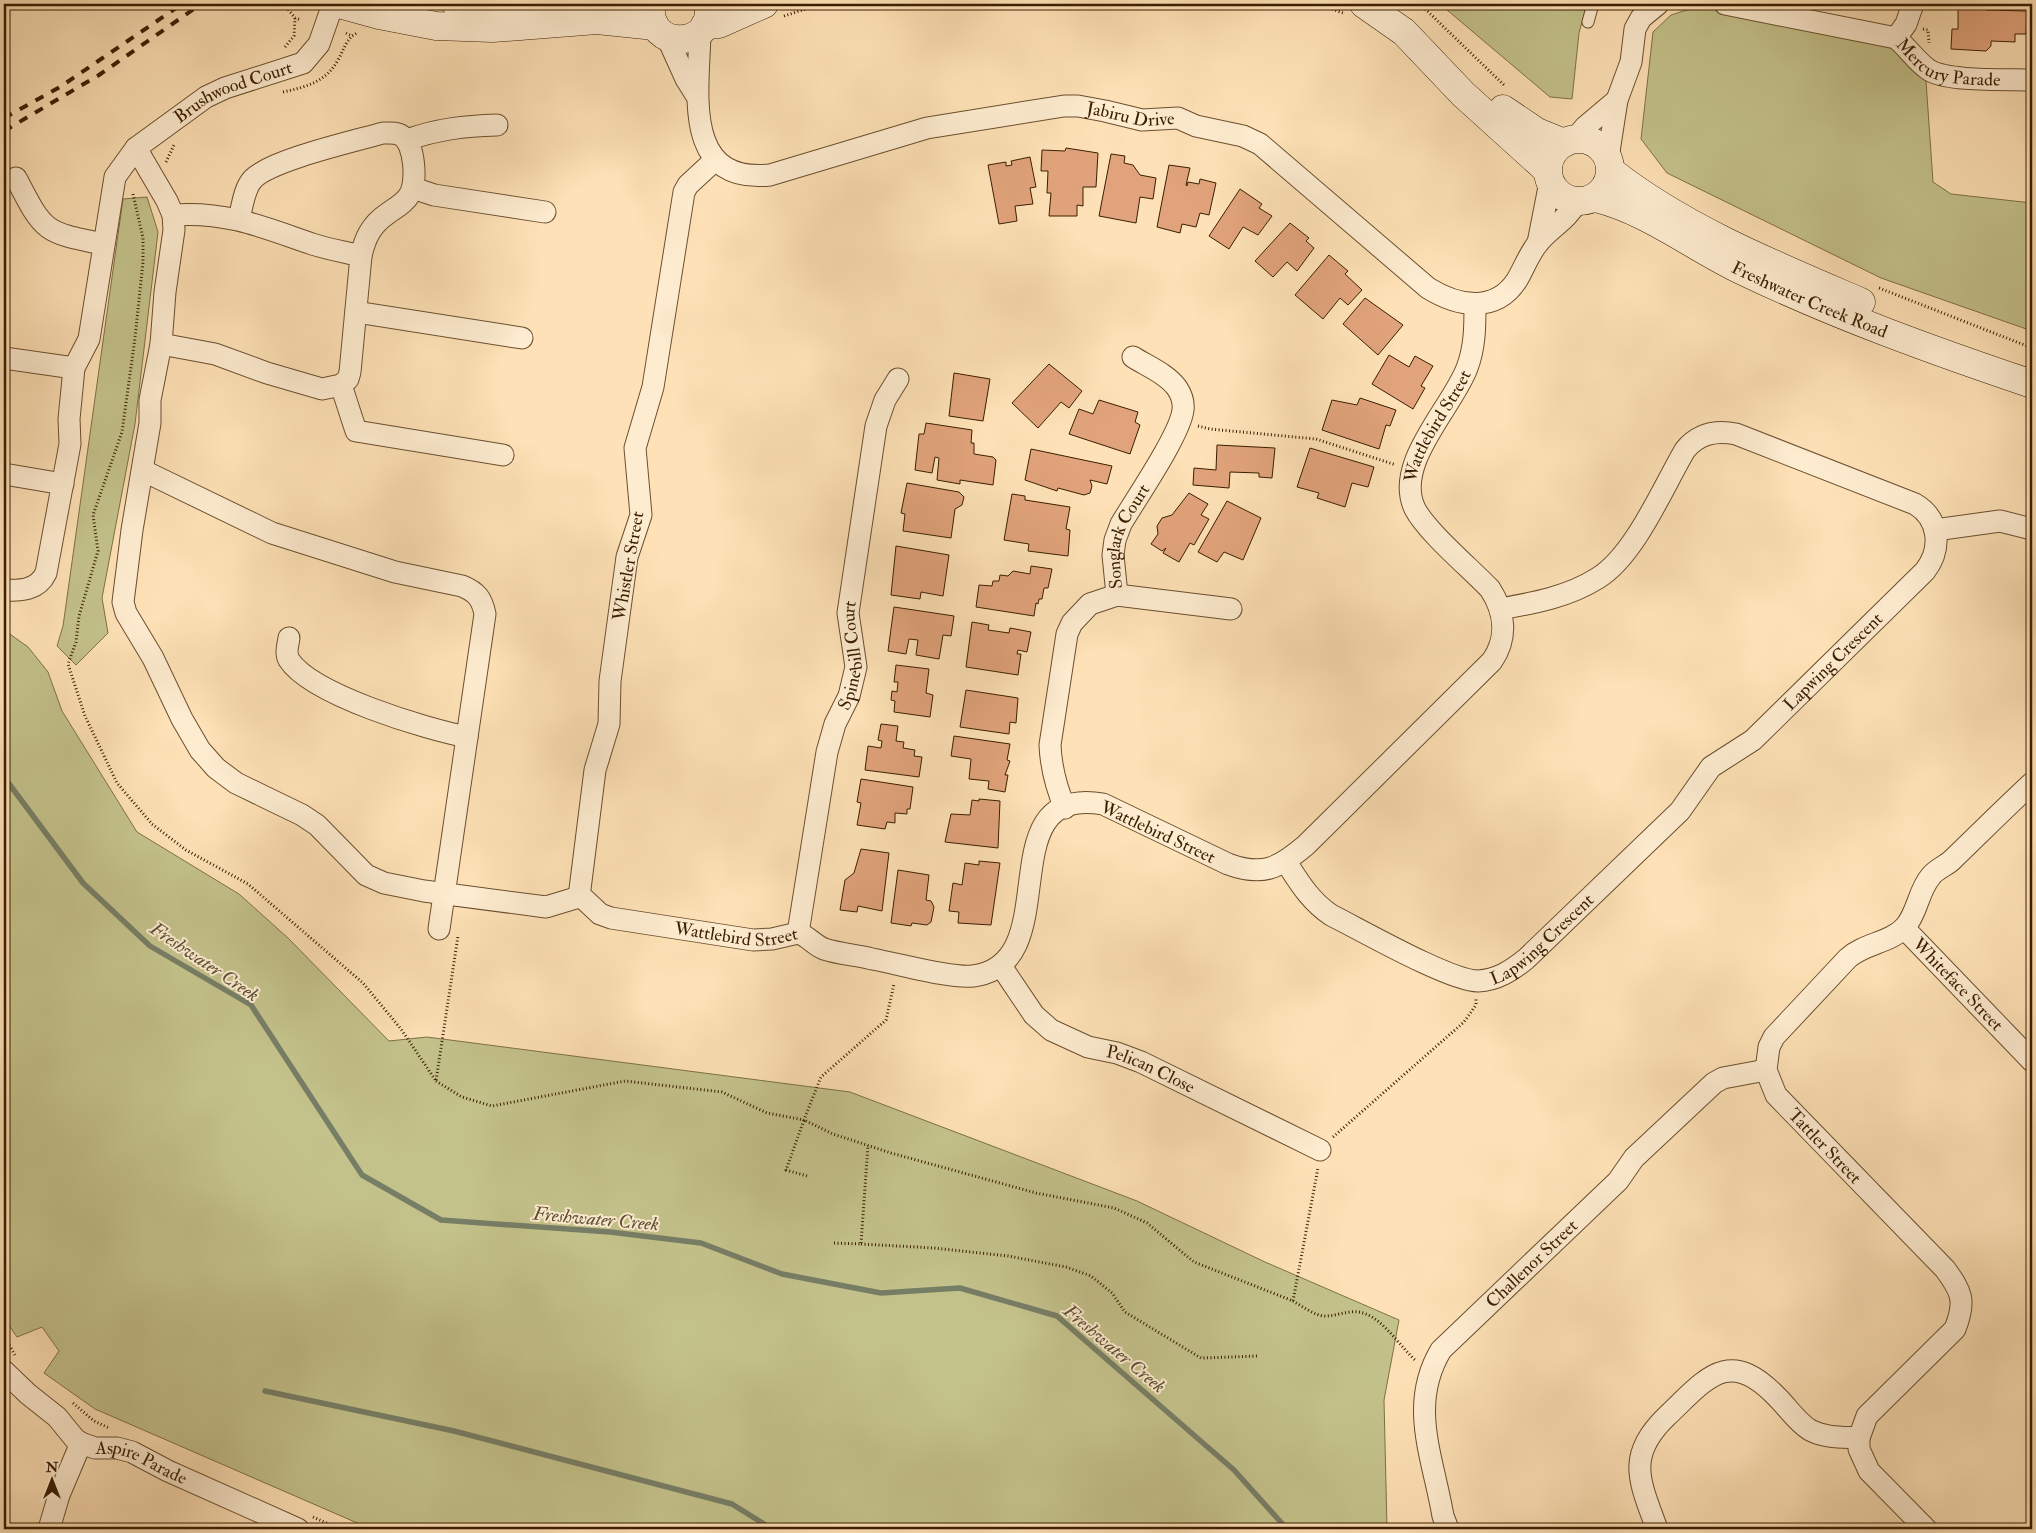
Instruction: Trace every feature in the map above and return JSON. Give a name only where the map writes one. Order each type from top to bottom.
[{"type":"main road","points":[[339,4],[379,16],[436,26],[493,28],[597,20],[658,22],[684,40],[704,20],[718,24],[764,4]]},
{"type":"main road","points":[[456,4],[517,8],[596,4]]},
{"type":"main road","points":[[1364,4],[1404,32],[1463,94],[1548,176],[1560,196],[1586,200],[1603,191],[1610,165],[1595,143],[1585,140],[1570,141],[1537,132],[1500,106],[1470,80],[1422,29],[1391,4]]},
{"type":"main road","points":[[1548,176],[1552,154],[1570,141]]},
{"type":"main road","name":"Freshwater Creek Road","points":[[1610,165],[1649,200],[1788,271],[1872,306],[2032,365]]},
{"type":"main road","name":"Freshwater Creek Road","points":[[1586,200],[1632,210],[1704,252],[1803,299],[1955,358],[2032,384]]},
{"type":"street","name":"Brushwood Court","points":[[113,184],[115,177],[136,148],[206,97],[225,88],[303,63],[319,44],[333,4]]},
{"type":"street","points":[[1610,165],[1617,100],[1630,62],[1635,29],[1641,18],[1658,4]]},
{"type":"street","name":"Mercury Parade","points":[[1725,4],[1896,38],[1908,48],[1922,65],[1938,75],[2032,80]]},
{"type":"street","points":[[1896,38],[1906,24],[1913,4]]},
{"type":"street","points":[[704,20],[696,95],[703,134],[715,160]]},
{"type":"street","points":[[658,22],[696,95]]},
{"type":"street","points":[[1570,141],[1617,100]]},
{"type":"street","name":"Jabiru Drive","points":[[715,160],[734,174],[770,175],[927,128],[1064,106],[1104,111],[1142,120],[1178,118],[1196,126],[1243,136],[1260,144],[1428,288],[1446,299],[1475,304],[1492,300],[1504,293],[1515,282],[1538,243],[1586,200]]},
{"type":"street","points":[[407,140],[429,132],[456,127],[497,125]]},
{"type":"street","points":[[161,344],[215,354],[267,373],[322,389],[341,385],[348,379],[350,372],[361,256],[365,239],[373,226],[409,197],[413,188],[415,174],[407,140],[394,133],[383,134],[295,158],[266,171],[253,179],[239,219]]},
{"type":"street","points":[[136,148],[173,215],[174,242],[164,292],[161,344],[150,400],[150,423],[144,471],[132,530],[123,602],[126,613],[153,658],[182,719],[200,750],[216,768],[236,782],[302,815],[317,825],[366,875],[384,883],[443,894],[546,907],[578,898]]},
{"type":"street","name":"Whistler Street","points":[[578,898],[595,770],[609,724],[610,681],[627,557],[640,515],[634,448],[653,387],[684,192],[715,160]]},
{"type":"street","name":"Jabiru Drive","points":[[1538,243],[1548,176]]},
{"type":"street","points":[[16,178],[34,214],[48,229],[68,237],[103,244]]},
{"type":"street","points":[[4,590],[21,591],[42,581],[49,560],[70,444],[69,419],[74,368],[89,339],[113,184]]},
{"type":"street","points":[[413,188],[434,195],[545,212]]},
{"type":"street","points":[[173,215],[209,214],[239,219],[313,244],[361,256]]},
{"type":"street","name":"Wattlebird Street","points":[[1064,808],[1083,803],[1103,804],[1240,869],[1257,871],[1286,862],[1485,670],[1498,651],[1502,641],[1500,608],[1490,589],[1420,517],[1412,500],[1410,480],[1418,454],[1466,370],[1474,341],[1475,304]]},
{"type":"street","points":[[356,312],[522,338]]},
{"type":"street","name":"Songlark Court","points":[[1064,808],[1050,764],[1050,745],[1067,634],[1072,622],[1090,604],[1117,595],[1115,540],[1120,524],[1180,421],[1183,409],[1182,397],[1176,387],[1167,378],[1133,357]]},
{"type":"street","points":[[4,358],[74,368]]},
{"type":"street","name":"Spinebill Court","points":[[798,933],[827,752],[833,730],[849,696],[856,667],[848,613],[876,426],[885,400],[898,379]]},
{"type":"street","points":[[341,385],[356,431],[503,455]]},
{"type":"street","points":[[1500,608],[1557,597],[1592,582],[1612,568],[1629,547],[1685,450],[1698,438],[1707,434],[1726,432],[1736,434],[1915,504],[1928,513],[1935,530],[2000,521],[2020,524],[2032,529]]},
{"type":"street","points":[[144,471],[272,532],[347,558],[472,590],[483,605],[485,614],[443,894],[449,932]]},
{"type":"street","points":[[4,474],[63,484]]},
{"type":"street","name":"Lapwing Crescent","points":[[1286,862],[1308,895],[1319,907],[1331,915],[1465,980],[1490,980],[1509,973],[1526,959],[1680,811],[1711,767],[1753,740],[1926,571],[1932,562],[1936,549],[1935,530]]},
{"type":"street","points":[[1117,595],[1231,609]]},
{"type":"street","points":[[289,638],[288,658],[310,679],[363,705],[414,724],[467,737]]},
{"type":"street","name":"Tattler Street","points":[[1859,1438],[1861,1427],[1867,1416],[1955,1329],[1961,1314],[1962,1299],[1957,1285],[1945,1269],[1776,1095],[1771,1087],[1766,1070],[1769,1047],[1774,1037],[1848,958],[1858,950],[1889,938],[1904,928],[1913,916],[1926,883],[1933,874],[1949,863],[2032,783]]},
{"type":"street","points":[[1001,966],[1009,958],[1020,940],[1038,837],[1049,819],[1064,808]]},
{"type":"street","name":"Wattlebird Street","points":[[578,898],[584,899],[600,914],[611,918],[753,940],[772,940],[798,933],[824,949],[962,976],[988,973],[1001,966]]},
{"type":"street","name":"Whiteface Street","points":[[1904,928],[2032,1061]]},
{"type":"street","name":"Pelican Close","points":[[1001,966],[1029,1009],[1051,1030],[1088,1047],[1117,1053],[1142,1062],[1320,1150]]},
{"type":"street","name":"Challenor Street","points":[[1448,1529],[1443,1516],[1423,1408],[1431,1367],[1441,1350],[1618,1181],[1634,1158],[1714,1083],[1728,1076],[1766,1070]]},
{"type":"street","name":"Aspire Parade","points":[[4,1370],[28,1394],[57,1417],[70,1434],[81,1443],[95,1448],[117,1448],[132,1452],[287,1527]]},
{"type":"street","points":[[1658,1529],[1638,1471],[1644,1443],[1654,1428],[1703,1382],[1716,1373],[1743,1372],[1756,1377],[1809,1429],[1831,1436],[1859,1438],[1859,1449],[1869,1471],[1926,1529]]},
{"type":"street","points":[[49,1529],[59,1494],[81,1443]]},
{"type":"lane","points":[[1588,22],[1593,4]]},
{"type":"path","points":[[4,9],[7,4]]},
{"type":"path","points":[[284,4],[295,18],[301,20]]},
{"type":"path","points":[[1420,4],[1512,92]]},
{"type":"path","points":[[279,50],[286,46],[294,36],[295,18]]},
{"type":"path","points":[[279,86],[281,92]]},
{"type":"path","points":[[154,178],[165,165],[176,142]]},
{"type":"path","points":[[113,184],[131,186],[142,238],[143,262],[122,432],[93,516],[98,551],[79,616],[76,642],[68,664],[85,716],[117,783],[152,824],[186,850],[248,884],[363,983],[401,1029],[436,1081],[462,1097],[492,1106],[625,1081],[722,1092],[767,1113],[804,1120],[833,1134],[868,1145],[1036,1193],[1114,1208],[1148,1223],[1194,1262],[1294,1301],[1322,1316],[1355,1311],[1379,1320],[1400,1346],[1417,1361],[1431,1367]]},
{"type":"path","points":[[1874,286],[2032,348]]},
{"type":"path","points":[[1180,421],[1210,429],[1316,439],[1412,470]]},
{"type":"path","points":[[436,1081],[449,932]]},
{"type":"path","points":[[807,1176],[786,1170],[821,1077],[886,1020],[899,964]]},
{"type":"path","points":[[1294,1301],[1320,1150],[1464,1022],[1476,1005],[1477,981]]},
{"type":"path","points":[[861,1244],[868,1145]]},
{"type":"path","points":[[834,1243],[934,1248],[998,1255],[1066,1267],[1092,1276],[1112,1293],[1125,1312],[1201,1358],[1258,1356]]},
{"type":"path","points":[[324,1527],[326,1523]]},
{"type":"shaded area","points":[[1440,4],[1587,4],[1579,33],[1572,99],[1550,97]]},
{"type":"shaded area","points":[[1699,6],[1889,46],[1926,81],[1933,182],[1951,194],[2032,203],[2032,331],[1881,278],[1667,173],[1641,139],[1653,32],[1671,15]]},
{"type":"shaded area","points":[[147,197],[158,232],[135,424],[102,598],[108,633],[76,665],[57,646],[63,626],[123,199]]},
{"type":"shaded area","points":[[4,630],[28,647],[48,672],[62,711],[137,832],[239,894],[288,938],[389,1041],[427,1037],[850,1092],[1137,1201],[1265,1262],[1399,1320],[1384,1400],[1387,1529],[371,1529],[95,1409],[44,1373],[59,1351],[42,1327],[17,1337],[4,1318]]},
{"type":"building","points":[[1958,4],[1986,5],[1986,10],[2027,11],[2026,34],[2015,34],[2015,42],[1991,41],[1991,46],[1986,51],[1951,49],[1952,29],[1958,29]]},
{"type":"building","points":[[1066,148],[1098,153],[1096,187],[1083,187],[1083,206],[1077,205],[1077,216],[1049,216],[1051,193],[1047,193],[1048,171],[1041,171],[1042,150],[1065,151]]},
{"type":"building","points":[[1111,154],[1125,156],[1124,163],[1133,165],[1140,175],[1156,178],[1153,199],[1140,197],[1136,223],[1099,216]]},
{"type":"building","points":[[1030,157],[1036,187],[1030,188],[1033,204],[1015,206],[1017,221],[999,224],[988,165],[1006,162],[1006,166],[1012,165],[1011,161]]},
{"type":"building","points":[[1169,165],[1190,168],[1187,186],[1188,182],[1199,184],[1200,179],[1216,183],[1209,215],[1200,213],[1196,227],[1182,224],[1180,233],[1157,227]]},
{"type":"building","points":[[1240,189],[1262,204],[1259,208],[1272,216],[1258,235],[1243,227],[1229,249],[1209,236]]},
{"type":"building","points":[[1290,223],[1309,238],[1306,241],[1314,248],[1297,271],[1287,262],[1273,277],[1255,261]]},
{"type":"building","points":[[1329,255],[1348,271],[1345,274],[1362,290],[1348,305],[1340,298],[1323,319],[1295,295]]},
{"type":"building","points":[[1365,298],[1403,325],[1378,355],[1343,324]]},
{"type":"building","points":[[1389,355],[1409,367],[1415,356],[1433,366],[1421,386],[1425,388],[1413,409],[1372,384]]},
{"type":"building","points":[[1049,364],[1082,391],[1069,408],[1061,402],[1038,428],[1012,403]]},
{"type":"building","points":[[954,373],[990,379],[983,421],[949,416]]},
{"type":"building","points":[[1360,398],[1396,410],[1390,426],[1386,425],[1379,449],[1322,430],[1332,400],[1357,405]]},
{"type":"building","points":[[1099,400],[1138,412],[1135,422],[1140,425],[1130,454],[1069,434],[1079,409],[1093,414]]},
{"type":"building","points":[[926,423],[972,430],[971,443],[974,443],[974,454],[993,457],[996,460],[993,485],[960,480],[960,484],[937,480],[939,458],[935,457],[932,473],[915,470],[919,434],[924,434]]},
{"type":"building","points":[[1217,445],[1275,448],[1272,478],[1259,477],[1259,473],[1230,472],[1229,488],[1193,485],[1194,468],[1216,470]]},
{"type":"building","points":[[1310,448],[1374,467],[1368,487],[1352,483],[1345,507],[1317,498],[1319,493],[1297,487]]},
{"type":"building","points":[[1031,449],[1112,466],[1107,484],[1090,480],[1092,486],[1090,493],[1084,495],[1058,488],[1057,491],[1025,480]]},
{"type":"building","points":[[907,483],[959,492],[964,497],[962,505],[955,509],[951,538],[903,531],[905,514],[901,513]]},
{"type":"building","points":[[1189,493],[1208,504],[1201,515],[1209,519],[1194,545],[1190,543],[1179,562],[1163,553],[1166,548],[1162,551],[1151,544],[1158,534],[1157,526],[1162,518],[1172,515]]},
{"type":"building","points":[[1012,494],[1025,496],[1025,500],[1070,507],[1066,529],[1070,530],[1068,556],[1028,551],[1029,544],[1004,540]]},
{"type":"building","points":[[1227,501],[1261,518],[1243,560],[1224,552],[1217,562],[1198,552]]},
{"type":"building","points":[[896,546],[949,555],[943,596],[921,592],[920,599],[891,595]]},
{"type":"building","points":[[1031,566],[1052,569],[1048,588],[1044,588],[1042,599],[1039,599],[1038,604],[1036,603],[1034,616],[976,607],[979,585],[992,586],[993,581],[999,581],[1000,575],[1008,576],[1013,571],[1030,574]]},
{"type":"building","points":[[894,607],[954,616],[951,636],[943,635],[939,659],[916,655],[918,640],[909,639],[906,654],[888,651]]},
{"type":"building","points":[[972,622],[989,625],[988,630],[1009,633],[1010,628],[1031,632],[1027,652],[1018,650],[1017,654],[1021,654],[1018,675],[966,667]]},
{"type":"building","points":[[896,665],[929,669],[926,693],[933,695],[930,717],[894,712],[895,701],[891,700],[892,691],[897,692],[898,682],[894,682]]},
{"type":"building","points":[[966,690],[1018,698],[1016,723],[1010,722],[1009,734],[960,727]]},
{"type":"building","points":[[881,724],[898,726],[896,741],[904,742],[903,748],[915,750],[914,756],[922,757],[919,777],[865,770],[868,746],[881,748],[882,741],[878,740]]},
{"type":"building","points":[[954,736],[1010,744],[1007,760],[1010,761],[1005,775],[1008,775],[1005,792],[988,789],[989,781],[969,779],[971,759],[951,756]]},
{"type":"building","points":[[861,779],[913,787],[910,809],[907,809],[907,814],[895,813],[895,823],[887,822],[885,829],[857,825],[861,803],[857,802]]},
{"type":"building","points":[[979,799],[1000,801],[998,848],[945,842],[951,814],[970,815],[972,800],[979,801]]},
{"type":"building","points":[[861,849],[889,853],[882,911],[858,906],[857,912],[840,910],[845,880],[854,873]]},
{"type":"building","points":[[979,861],[1000,863],[991,925],[958,923],[959,912],[949,911],[953,883],[962,885],[965,863],[979,865]]},
{"type":"building","points":[[898,870],[929,875],[926,900],[931,901],[934,907],[931,922],[927,925],[912,923],[911,926],[891,923]]},
{"type":"waterway","name":"Freshwater Creek","points":[[4,777],[83,883],[150,946],[251,1005],[362,1175],[441,1220],[610,1232],[701,1243],[782,1274],[881,1293],[960,1288],[1057,1316],[1234,1470],[1287,1529]]},
{"type":"waterway","name":"Freshwater Creek","points":[[265,1391],[454,1431],[732,1504],[772,1529]]},
{"type":"railway","points":[[4,118],[60,87],[182,4]]},
{"type":"railway","points":[[4,131],[99,75],[201,4]]}]
